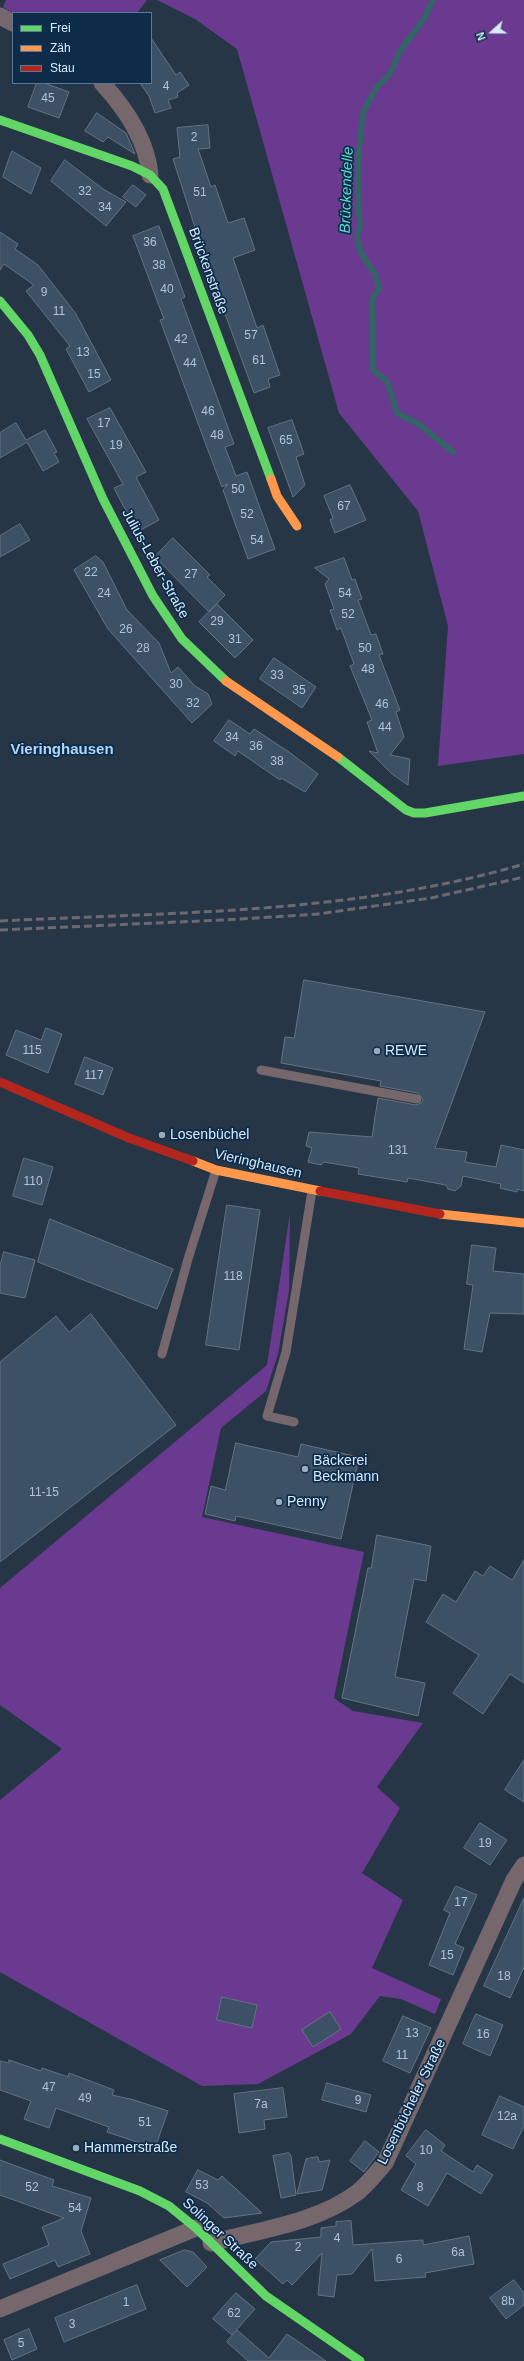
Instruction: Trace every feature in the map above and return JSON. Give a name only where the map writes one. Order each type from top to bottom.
[{"type":"street","points":[[0,16],[12,22]]},
{"type":"street","points":[[103,84],[137,133],[147,155],[150,174]]},
{"type":"street","name":"Brückenstraße","points":[[0,120],[82,148],[150,174],[163,189],[277,496],[297,526]]},
{"type":"street","name":"Julius-Leber-Straße","points":[[0,301],[28,335],[40,355],[103,499],[153,596],[182,639],[223,679],[357,770],[406,810],[414,813],[455,809],[524,796]]},
{"type":"street","name":"Vieringhausen","points":[[0,1082],[129,1138],[216,1170],[312,1191],[451,1216],[524,1223]]},
{"type":"street","name":"Losenbücheler Straße","points":[[211,2243],[322,2212],[357,2192],[371,2180],[384,2163],[514,1880],[524,1865]]},
{"type":"street","name":"Solinger Straße","points":[[0,2139],[140,2191],[169,2206],[196,2228],[266,2296],[360,2361]]},
{"type":"street","points":[[0,2309],[196,2228]]},
{"type":"lane","points":[[261,1070],[417,1099]]},
{"type":"lane","points":[[162,1354],[188,1259],[216,1170]]},
{"type":"lane","points":[[294,1422],[267,1416],[286,1352],[312,1191]]},
{"type":"shaded area","points":[[6,0],[147,0],[138,12],[12,12],[3,7]]},
{"type":"shaded area","points":[[157,0],[524,0],[524,754],[438,766],[448,626],[418,511],[339,413],[237,49],[195,19]]},
{"type":"shaded area","points":[[290,1213],[289,1290],[278,1354],[266,1391],[221,1428],[202,1517],[364,1552],[334,1698],[353,1711],[423,1723],[377,1787],[400,1808],[362,1873],[403,1900],[372,1968],[441,1999],[435,2014],[401,1999],[380,1996],[351,2034],[258,2084],[202,2086],[0,1972],[0,1800],[62,1749],[0,1705],[0,1588],[267,1365]]},
{"type":"building","points":[[152,39],[176,75],[180,72],[189,85],[177,93],[178,97],[168,100],[171,108],[155,113],[149,96],[141,84],[152,84]]},
{"type":"building","points":[[37,84],[47,84],[69,92],[59,118],[28,107]]},
{"type":"building","points":[[97,113],[126,133],[135,154],[108,137],[103,142],[85,131]]},
{"type":"building","points":[[208,125],[210,148],[198,149],[211,187],[215,185],[228,223],[244,218],[255,250],[233,258],[257,328],[263,325],[280,375],[268,379],[270,387],[254,393],[205,259],[173,159],[180,157],[177,128]]},
{"type":"building","points":[[12,151],[41,168],[31,194],[3,177]]},
{"type":"building","points":[[65,160],[103,189],[126,202],[106,226],[51,181]]},
{"type":"building","points":[[133,185],[146,195],[136,207],[123,197]]},
{"type":"building","points":[[159,226],[185,297],[181,299],[234,444],[225,447],[236,476],[247,472],[275,549],[248,559],[223,490],[228,484],[222,487],[160,320],[164,319],[133,236]]},
{"type":"building","points":[[0,232],[18,244],[15,249],[38,265],[76,314],[111,380],[89,392],[66,349],[70,346],[26,291],[34,285],[4,264],[0,270]]},
{"type":"building","points":[[110,408],[146,472],[136,477],[159,520],[137,532],[114,488],[123,484],[87,419]]},
{"type":"building","points":[[292,420],[304,454],[296,457],[305,485],[293,497],[268,428]]},
{"type":"building","points":[[16,423],[26,440],[45,430],[57,452],[54,453],[59,462],[43,471],[27,442],[0,458],[0,433]]},
{"type":"building","points":[[350,485],[366,520],[335,533],[330,520],[333,518],[324,496]]},
{"type":"building","points":[[20,524],[30,540],[0,557],[0,536]]},
{"type":"building","points":[[173,538],[210,575],[207,577],[225,595],[209,612],[155,557]]},
{"type":"building","points":[[96,556],[103,562],[127,610],[159,643],[171,673],[178,667],[195,686],[208,694],[212,704],[192,723],[108,629],[74,570]]},
{"type":"building","points":[[344,558],[352,580],[355,579],[362,599],[358,600],[371,635],[376,634],[383,654],[379,655],[400,710],[396,712],[404,737],[390,755],[410,759],[408,785],[392,774],[369,751],[378,753],[367,722],[372,720],[350,666],[354,664],[341,628],[337,630],[330,610],[334,609],[325,584],[329,579],[315,568]]},
{"type":"building","points":[[217,604],[253,640],[235,658],[199,622]]},
{"type":"building","points":[[274,658],[316,687],[302,708],[260,679]]},
{"type":"building","points":[[229,720],[250,734],[254,729],[289,752],[318,774],[305,792],[281,778],[280,780],[238,751],[235,756],[214,741]]},
{"type":"building","name":"REWE","points":[[304,980],[485,1012],[435,1148],[467,1152],[465,1162],[496,1167],[501,1145],[524,1150],[524,1191],[517,1189],[517,1192],[500,1188],[501,1184],[463,1176],[461,1186],[455,1191],[448,1189],[446,1185],[408,1178],[407,1182],[358,1174],[359,1168],[324,1162],[321,1165],[308,1162],[312,1148],[306,1146],[309,1132],[372,1137],[378,1098],[416,1105],[421,1103],[423,1100],[418,1093],[380,1086],[381,1081],[281,1063],[285,1037],[294,1038]]},
{"type":"building","points":[[46,1028],[62,1034],[48,1073],[6,1055],[16,1030],[41,1040]]},
{"type":"building","points":[[85,1057],[113,1068],[103,1095],[75,1084]]},
{"type":"building","points":[[24,1158],[53,1167],[42,1205],[13,1196]]},
{"type":"building","points":[[227,1205],[260,1210],[239,1350],[206,1345]]},
{"type":"building","points":[[50,1219],[173,1269],[157,1309],[38,1262]]},
{"type":"building","points":[[472,1245],[496,1248],[493,1271],[524,1274],[524,1314],[490,1313],[482,1352],[464,1349],[473,1285],[467,1284]]},
{"type":"building","points":[[4,1252],[35,1260],[25,1298],[0,1293],[0,1266]]},
{"type":"building","points":[[91,1314],[176,1425],[0,1562],[0,1362],[56,1316],[69,1332]]},
{"type":"building","name":"Penny","points":[[236,1443],[298,1457],[301,1444],[359,1457],[341,1539],[236,1516],[235,1521],[205,1514],[211,1486],[225,1490]]},
{"type":"building","points":[[377,1535],[431,1546],[426,1581],[414,1579],[395,1677],[425,1683],[418,1716],[342,1698],[368,1568],[371,1568]]},
{"type":"building","points":[[524,1560],[524,1683],[510,1674],[483,1714],[453,1693],[479,1655],[426,1622],[443,1594],[456,1602],[475,1571],[483,1576],[490,1566],[512,1580]]},
{"type":"building","points":[[524,1760],[524,1802],[505,1790]]},
{"type":"building","points":[[480,1823],[507,1840],[490,1865],[464,1848]]},
{"type":"building","points":[[456,1886],[477,1895],[455,1944],[464,1948],[453,1975],[429,1965],[450,1913],[444,1910]]},
{"type":"building","points":[[524,1898],[524,1967],[510,1998],[484,1986]]},
{"type":"building","points":[[222,1997],[257,2005],[252,2028],[217,2020]]},
{"type":"building","points":[[330,2012],[341,2029],[313,2047],[302,2030]]},
{"type":"building","points":[[476,2014],[503,2025],[490,2056],[463,2044]]},
{"type":"building","points":[[403,2016],[431,2028],[410,2073],[383,2061]]},
{"type":"building","points":[[9,2060],[41,2071],[42,2068],[68,2077],[69,2073],[114,2090],[112,2095],[134,2100],[168,2111],[155,2148],[107,2132],[109,2127],[56,2108],[49,2128],[24,2119],[31,2101],[0,2090],[0,2061],[9,2063]]},
{"type":"building","points":[[327,2083],[371,2095],[366,2112],[322,2100]]},
{"type":"building","points":[[283,2088],[287,2117],[264,2120],[265,2129],[239,2133],[234,2094]]},
{"type":"building","points":[[500,2096],[524,2107],[524,2126],[513,2149],[482,2135]]},
{"type":"building","points":[[426,2130],[445,2145],[441,2151],[473,2172],[477,2165],[493,2175],[481,2194],[447,2173],[428,2206],[401,2190],[416,2164],[406,2156]]},
{"type":"building","points":[[365,2141],[379,2152],[364,2172],[350,2161]]},
{"type":"building","points":[[289,2153],[291,2156],[296,2195],[281,2198],[273,2156]]},
{"type":"building","points":[[318,2157],[319,2162],[330,2160],[322,2190],[297,2194],[306,2159]]},
{"type":"building","points":[[0,2160],[54,2180],[52,2186],[91,2198],[81,2231],[90,2254],[58,2267],[55,2260],[10,2279],[3,2264],[49,2245],[42,2227],[64,2218],[0,2195]]},
{"type":"building","points":[[198,2170],[218,2180],[222,2176],[262,2213],[224,2218],[207,2203],[186,2192]]},
{"type":"building","points":[[351,2221],[353,2245],[423,2240],[423,2245],[469,2236],[474,2264],[425,2273],[426,2277],[375,2281],[372,2249],[352,2274],[337,2275],[334,2297],[318,2295],[322,2253],[292,2285],[287,2280],[283,2284],[255,2259],[271,2242],[321,2237],[321,2228],[336,2226],[336,2222]]},
{"type":"building","points":[[185,2250],[193,2252],[207,2267],[187,2287],[160,2260]]},
{"type":"building","points":[[514,2280],[524,2293],[524,2305],[506,2319],[490,2298]]},
{"type":"building","points":[[137,2285],[146,2309],[64,2342],[55,2318]]},
{"type":"building","points":[[236,2293],[255,2309],[232,2335],[213,2319]]},
{"type":"building","points":[[29,2329],[37,2349],[12,2360],[4,2340]]},
{"type":"building","points":[[237,2330],[269,2358],[287,2334],[326,2361],[248,2361],[227,2342]]},
{"type":"waterway","name":"Brückendelle","points":[[433,0],[424,19],[400,51],[390,74],[376,88],[363,113],[358,160],[358,210],[360,224],[357,238],[361,253],[375,274],[379,289],[372,299],[373,370],[387,381],[397,413],[420,425],[453,452]]},
{"type":"railway","points":[[0,921],[198,912],[330,902],[395,893],[460,880],[524,864]]},
{"type":"railway","points":[[0,930],[223,920],[318,914],[431,898],[524,877]]},
{"type":"traffic: fast","points":[[0,120],[132,166],[150,175],[163,189],[271,479]]},
{"type":"traffic: fast","points":[[0,301],[28,335],[40,355],[103,499],[153,596],[182,639],[226,681]]},
{"type":"traffic: fast","points":[[338,757],[406,810],[414,813],[425,813],[524,796]]},
{"type":"traffic: fast","points":[[0,2139],[140,2191],[169,2206],[196,2228],[266,2296],[360,2361]]},
{"type":"traffic: slow","points":[[271,479],[277,496],[297,526]]},
{"type":"traffic: slow","points":[[226,681],[338,757]]},
{"type":"traffic: slow","points":[[193,1161],[216,1170],[320,1191]]},
{"type":"traffic: slow","points":[[440,1214],[524,1223]]},
{"type":"traffic: jam","points":[[0,1082],[129,1138],[193,1161]]},
{"type":"traffic: jam","points":[[320,1191],[440,1214]]},
{"type":"place","name":"REWE","points":[[377,1051]]},
{"type":"place","name":"Losenbüchel","points":[[162,1135]]},
{"type":"place","name":"Bäckerei Beckmann","points":[[305,1469]]},
{"type":"place","name":"Penny","points":[[279,1502]]},
{"type":"place","name":"Hammerstraße","points":[[76,2148]]},
{"type":"district","name":"Vieringhausen","points":[[62,750]]}]
